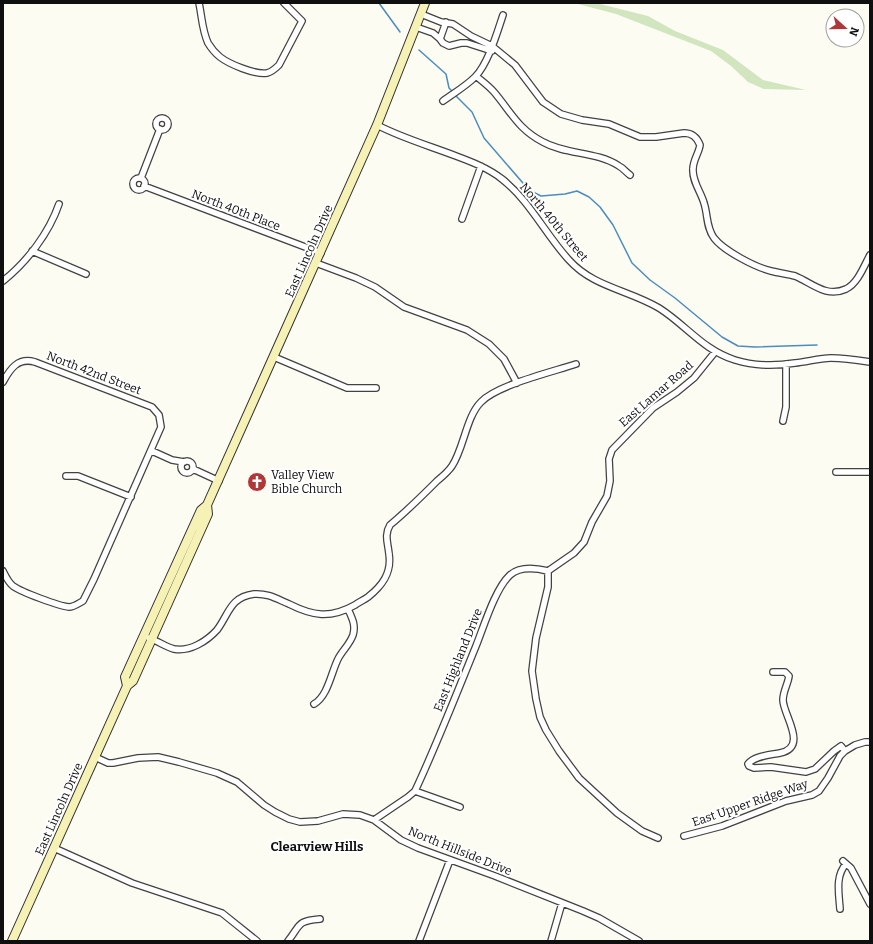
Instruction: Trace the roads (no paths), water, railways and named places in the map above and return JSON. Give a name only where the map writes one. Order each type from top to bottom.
[{"type":"main road","name":"East Lincoln Drive","points":[[12,941],[127,686],[126,677],[148,637],[201,510],[208,506],[321,253],[377,125],[425,3]]},
{"type":"street","points":[[199,3],[204,32],[213,51],[220,58],[257,73],[267,73],[273,71],[279,65],[302,21],[284,3]]},
{"type":"street","points":[[421,14],[441,22],[453,24],[470,36],[502,54],[515,65],[543,102],[562,114],[582,120],[609,124],[640,137],[656,137],[684,133],[695,136],[700,145],[694,163],[693,174],[705,205],[709,229],[712,236],[720,245],[730,252],[760,267],[796,277],[818,289],[829,292],[841,290],[851,285],[859,276],[870,255]]},
{"type":"street","points":[[443,101],[461,89],[476,76],[491,48],[503,15]]},
{"type":"street","points":[[440,39],[446,22]]},
{"type":"street","points":[[416,27],[433,33],[442,43],[449,46],[467,43],[491,48]]},
{"type":"street","points":[[476,76],[494,92],[514,120],[530,135],[552,147],[595,156],[609,161],[618,165],[630,176]]},
{"type":"street","name":"North 40th Street","points":[[377,125],[481,166],[501,178],[533,212],[569,261],[582,272],[603,284],[643,300],[669,314],[698,340],[715,352],[736,360],[754,364],[786,364],[831,358],[870,362]]},
{"type":"street","points":[[141,178],[160,129]]},
{"type":"street","points":[[462,220],[481,166]]},
{"type":"street","points":[[141,178],[144,181],[144,186],[142,189],[138,190],[133,186],[134,180],[141,178]]},
{"type":"street","name":"North 40th Place","points":[[144,186],[321,253]]},
{"type":"street","points":[[3,281],[18,268],[32,251],[54,218],[59,204]]},
{"type":"street","points":[[32,251],[86,274]]},
{"type":"street","points":[[316,263],[375,287],[404,307],[467,330],[489,344],[504,359],[517,383]]},
{"type":"street","name":"East Lamar Road","points":[[548,571],[574,553],[584,542],[592,522],[607,496],[610,481],[608,459],[612,450],[653,408],[677,392],[694,378],[715,352]]},
{"type":"street","points":[[274,357],[347,388],[376,388]]},
{"type":"street","name":"North 42nd Street","points":[[3,382],[9,371],[18,363],[26,361],[35,362],[152,407],[159,415],[162,428],[152,452]]},
{"type":"street","points":[[148,637],[173,649],[180,650],[193,647],[202,642],[217,629],[234,602],[253,594],[270,595],[304,612],[313,614],[329,614],[348,609],[367,598],[383,584],[388,574],[390,555],[386,531],[390,525],[426,493],[452,466],[458,455],[474,411],[481,402],[494,392],[576,364]]},
{"type":"street","points":[[783,420],[786,407],[786,364]]},
{"type":"street","points":[[3,571],[13,586],[22,591],[69,607],[78,604],[86,597],[152,452],[172,460],[184,462],[188,461],[192,463],[193,469]]},
{"type":"street","points":[[172,460],[182,468],[184,472],[191,472],[193,469]]},
{"type":"street","points":[[182,468],[184,462]]},
{"type":"street","points":[[193,469],[219,481]]},
{"type":"street","points":[[836,472],[870,472]]},
{"type":"street","points":[[66,476],[78,476],[131,497]]},
{"type":"street","name":"East Highland Drive","points":[[415,792],[504,581],[511,574],[520,569],[536,568],[548,571]]},
{"type":"street","points":[[548,571],[548,587],[536,638],[532,671],[540,717],[559,751],[579,778],[617,813],[642,831],[658,838]]},
{"type":"street","points":[[314,704],[320,701],[324,694],[339,658],[352,636],[354,624],[348,609]]},
{"type":"street","points":[[773,672],[785,672],[789,676],[783,701],[791,723],[793,740],[791,747],[788,750],[756,758],[750,761],[748,764],[750,766],[754,768],[771,767],[806,772],[815,769],[834,750],[841,746],[845,751],[855,745],[870,742]]},
{"type":"street","name":"East Upper Ridge Way","points":[[684,836],[722,826],[786,801],[812,795],[819,791],[840,756],[845,751]]},
{"type":"street","name":"North Hillside Drive","points":[[95,757],[110,763],[138,758],[158,757],[213,771],[234,780],[275,812],[295,820],[312,822],[348,814],[360,815],[374,820],[410,845],[595,916],[639,941]]},
{"type":"street","points":[[374,820],[415,792],[460,807]]},
{"type":"street","points":[[54,848],[132,883],[222,913],[257,941]]},
{"type":"street","points":[[419,941],[450,860]]},
{"type":"street","points":[[840,909],[840,876],[845,863],[854,872],[870,904]]},
{"type":"street","points":[[551,941],[562,903]]},
{"type":"street","points":[[288,941],[299,924],[310,920],[320,919]]},
{"type":"waterway","points":[[379,3],[400,32]]},
{"type":"waterway","points":[[419,50],[446,74],[449,88],[453,92]]},
{"type":"waterway","points":[[455,95],[472,112],[484,138],[529,190],[541,196],[565,194],[577,191],[589,197],[600,207],[613,225],[632,263],[650,280],[675,298],[722,337],[738,346],[755,347],[817,345]]},
{"type":"place","name":"Valley View Bible Church","points":[[257,482]]},
{"type":"district","name":"Clearview Hills","points":[[317,846]]}]
